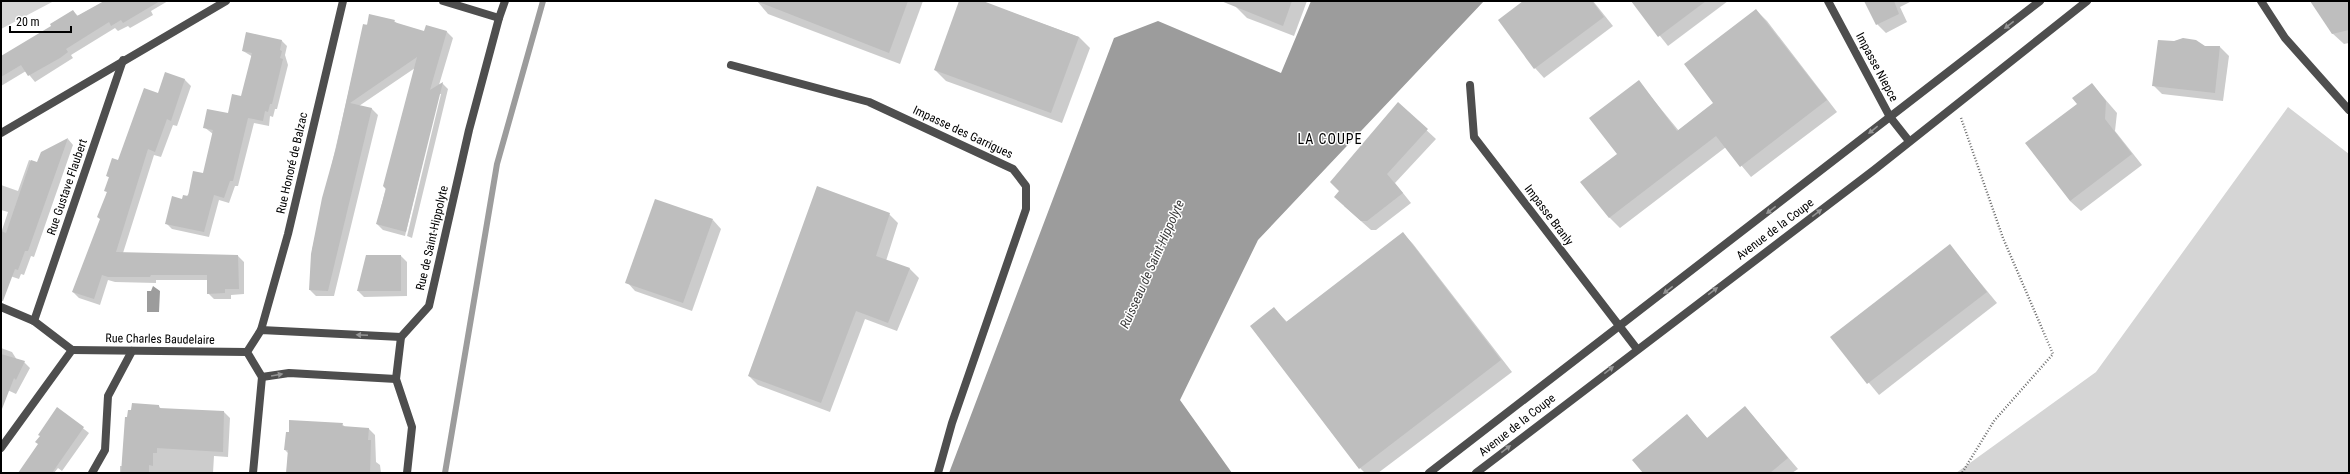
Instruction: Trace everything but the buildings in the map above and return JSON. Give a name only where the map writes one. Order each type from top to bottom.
[{"type":"street","points":[[1,132],[226,1]]},
{"type":"street","name":"Rue Honoré de Balzac","points":[[261,330],[288,234],[343,1]]},
{"type":"street","points":[[443,1],[499,18]]},
{"type":"street","name":"Rue de Saint-Hippolyte","points":[[401,337],[429,306],[469,130],[499,18],[505,1]]},
{"type":"street","name":"Impasse Niepce","points":[[1828,1],[1890,117],[1909,141]]},
{"type":"street","name":"Avenue de la Coupe","points":[[1429,473],[1619,328],[2040,1]]},
{"type":"street","name":"Avenue de la Coupe","points":[[1476,473],[1909,141],[2087,1]]},
{"type":"street","points":[[2261,1],[2285,38],[2349,110]]},
{"type":"street","name":"Rue Gustave Flaubert","points":[[34,321],[123,60]]},
{"type":"street","name":"Impasse des Garrigues","points":[[731,66],[869,102],[1013,169],[1026,186],[1026,209],[952,423],[938,473]]},
{"type":"street","name":"Impasse Branly","points":[[1470,85],[1474,137],[1619,328],[1637,349]]},
{"type":"street","points":[[1,307],[34,321],[72,350],[1,448]]},
{"type":"street","points":[[253,473],[262,377],[247,352],[261,330],[401,337],[396,379],[412,427],[407,473]]},
{"type":"street","name":"Rue Charles Baudelaire","points":[[72,350],[247,352]]},
{"type":"street","points":[[92,473],[105,450],[108,396],[132,351]]},
{"type":"street","points":[[262,377],[289,373],[396,379]]},
{"type":"path","points":[[1956,104],[2003,238],[2053,354],[1994,421],[1962,473]]},
{"type":"shaded area","points":[[1,1],[54,1],[1,29]]},
{"type":"shaded area","points":[[2288,107],[2349,154],[2349,473],[1956,473],[2096,372]]},
{"type":"water","name":"Ruisseau de Saint-Hippolyte","points":[[1311,1],[1484,1],[1258,240],[1180,400],[1232,473],[949,473],[1114,38],[1158,21],[1281,73]]},
{"type":"water","points":[[153,286],[160,291],[159,312],[147,312],[147,291],[151,291]]},
{"type":"waterway","points":[[445,473],[497,164],[543,1]]},
{"type":"district","name":"LA COUPE","points":[[1330,139]]}]
